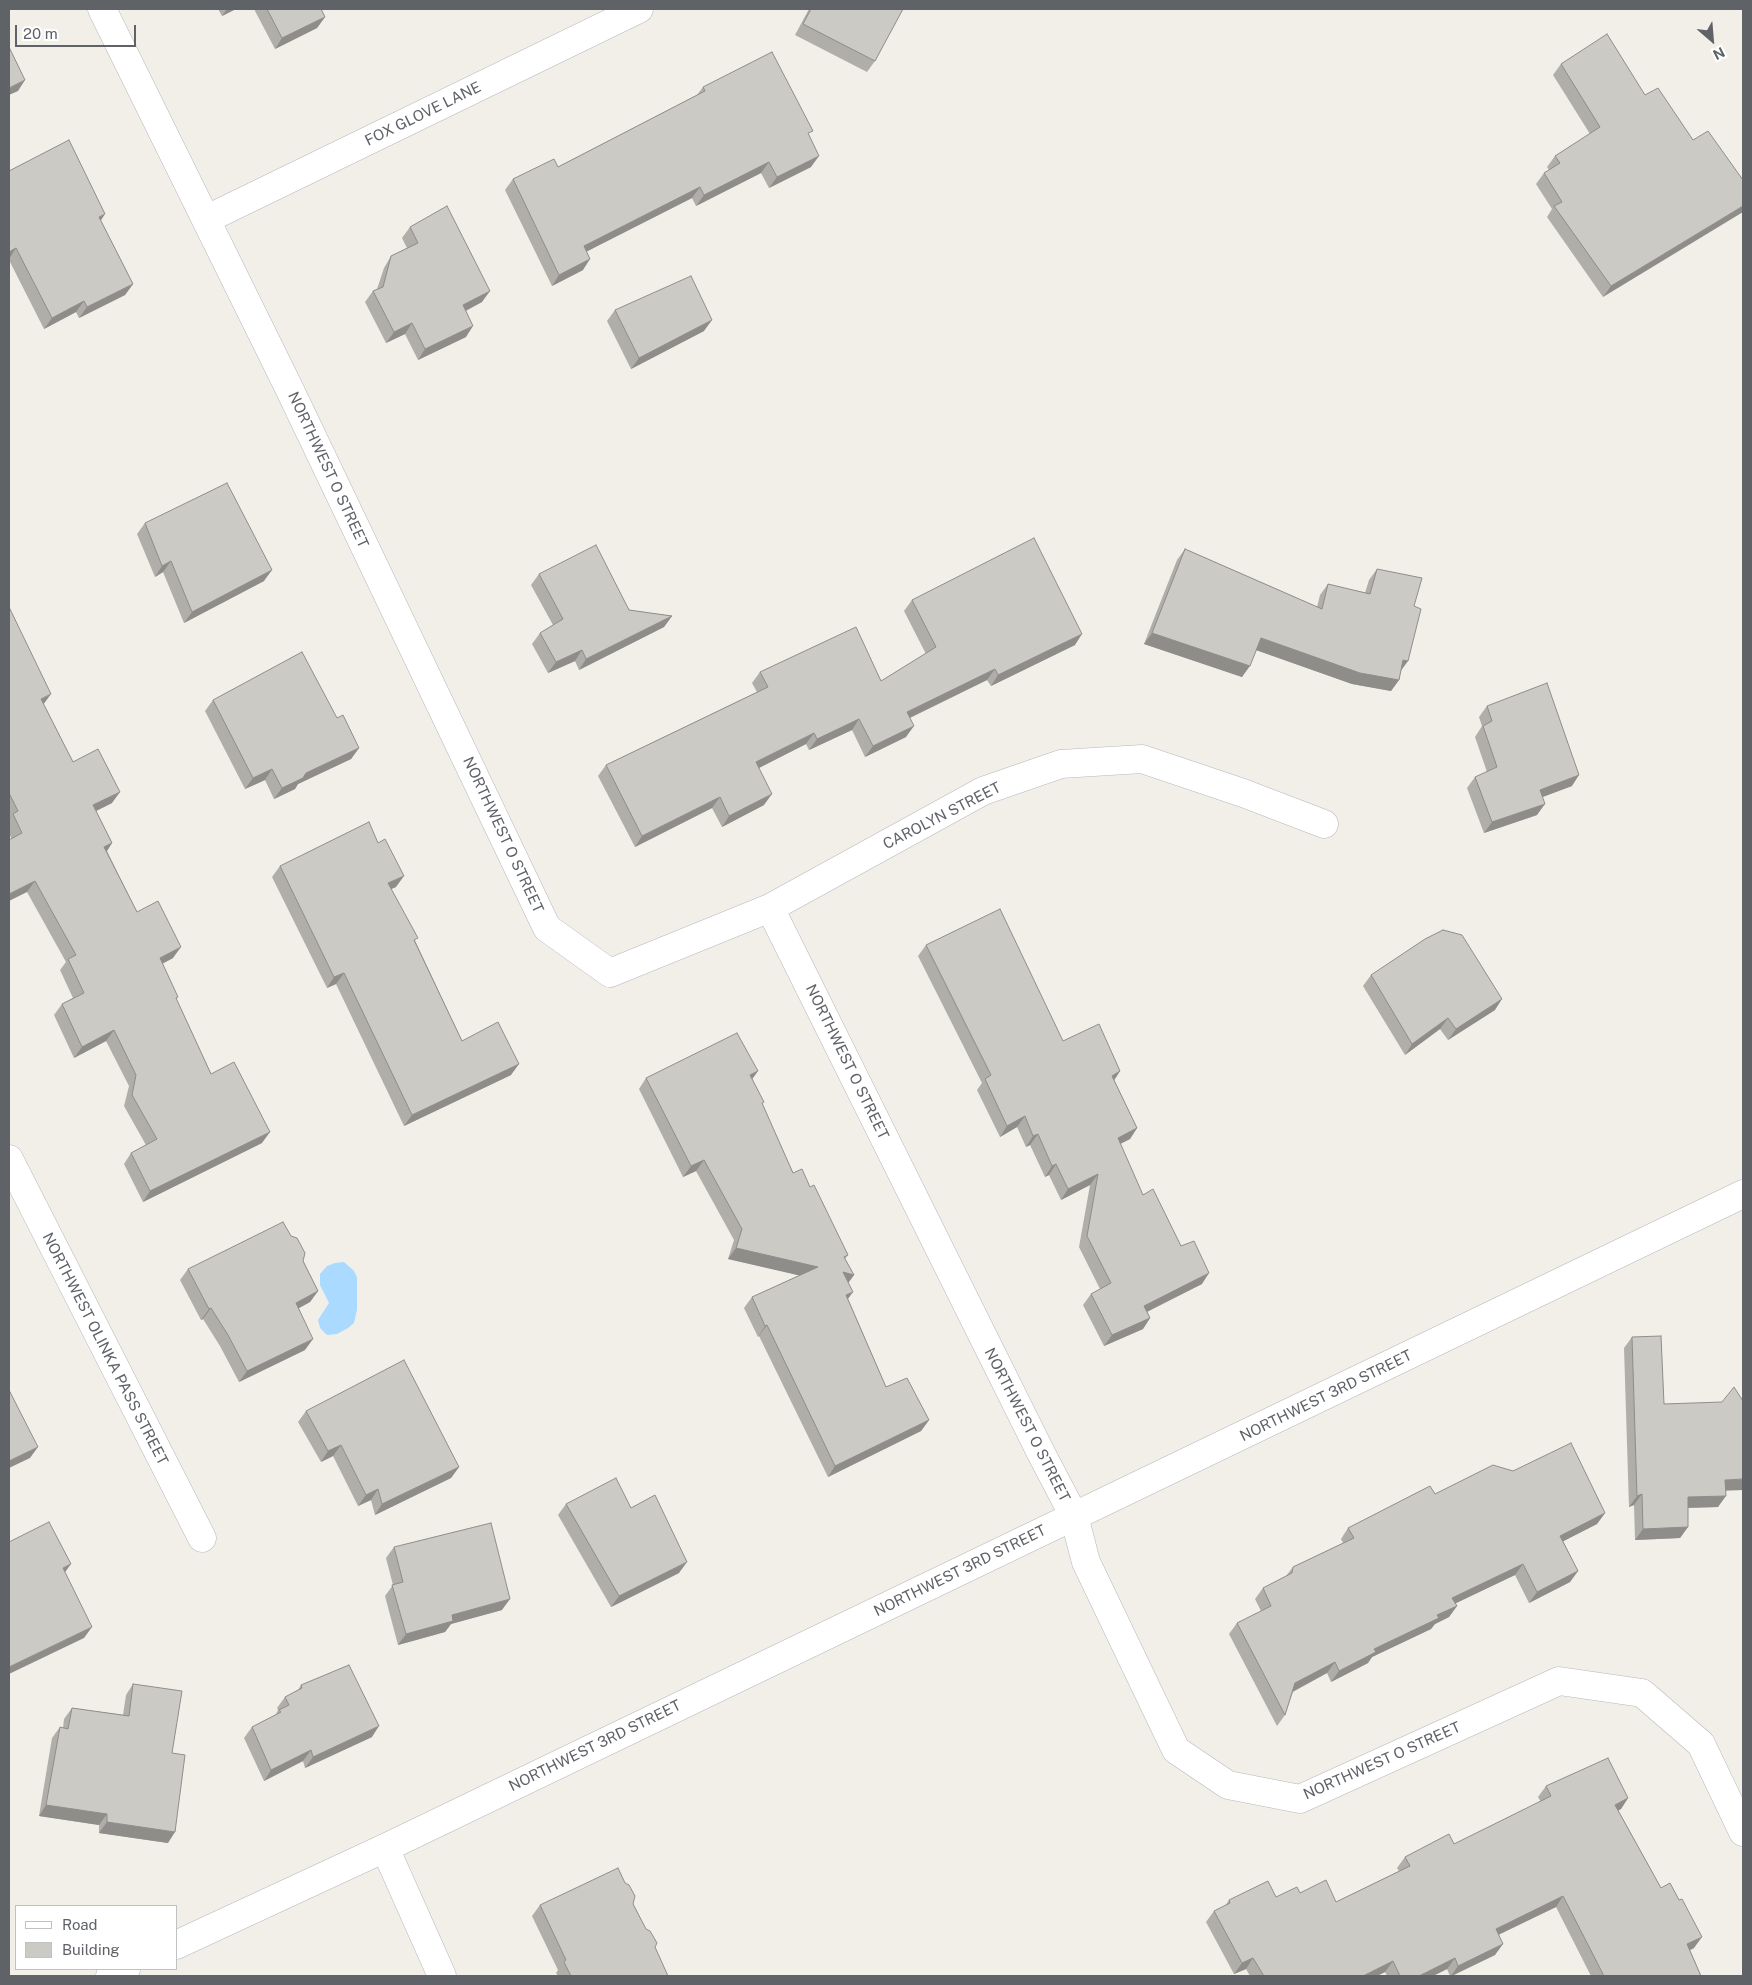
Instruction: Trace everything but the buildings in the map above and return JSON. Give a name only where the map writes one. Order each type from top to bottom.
[{"type":"street","name":"NORTHWEST O STREET","points":[[102,9],[207,219],[547,928],[610,972],[770,908],[1074,1516],[1086,1562],[1176,1750],[1228,1785],[1300,1799],[1558,1681],[1642,1693],[1701,1744],[1743,1832]]},
{"type":"street","name":"FOX GLOVE LANE","points":[[207,219],[639,9]]},
{"type":"street","name":"CAROLYN STREET","points":[[770,908],[983,791],[1061,764],[1142,760],[1243,793],[1324,824]]},
{"type":"street","name":"NORTHWEST OLINKA PASS STREET","points":[[9,1159],[202,1538]]},
{"type":"street","name":"NORTHWEST 3RD STREET","points":[[178,1944],[385,1848],[1743,1194]]},
{"type":"street","points":[[385,1848],[442,1976]]},
{"type":"street","points":[[110,1976],[124,1970]]},
{"type":"water","points":[[344,1262],[354,1271],[357,1277],[357,1310],[354,1323],[337,1334],[327,1335],[320,1328],[318,1320],[329,1303],[320,1285],[320,1274],[327,1266]]}]
